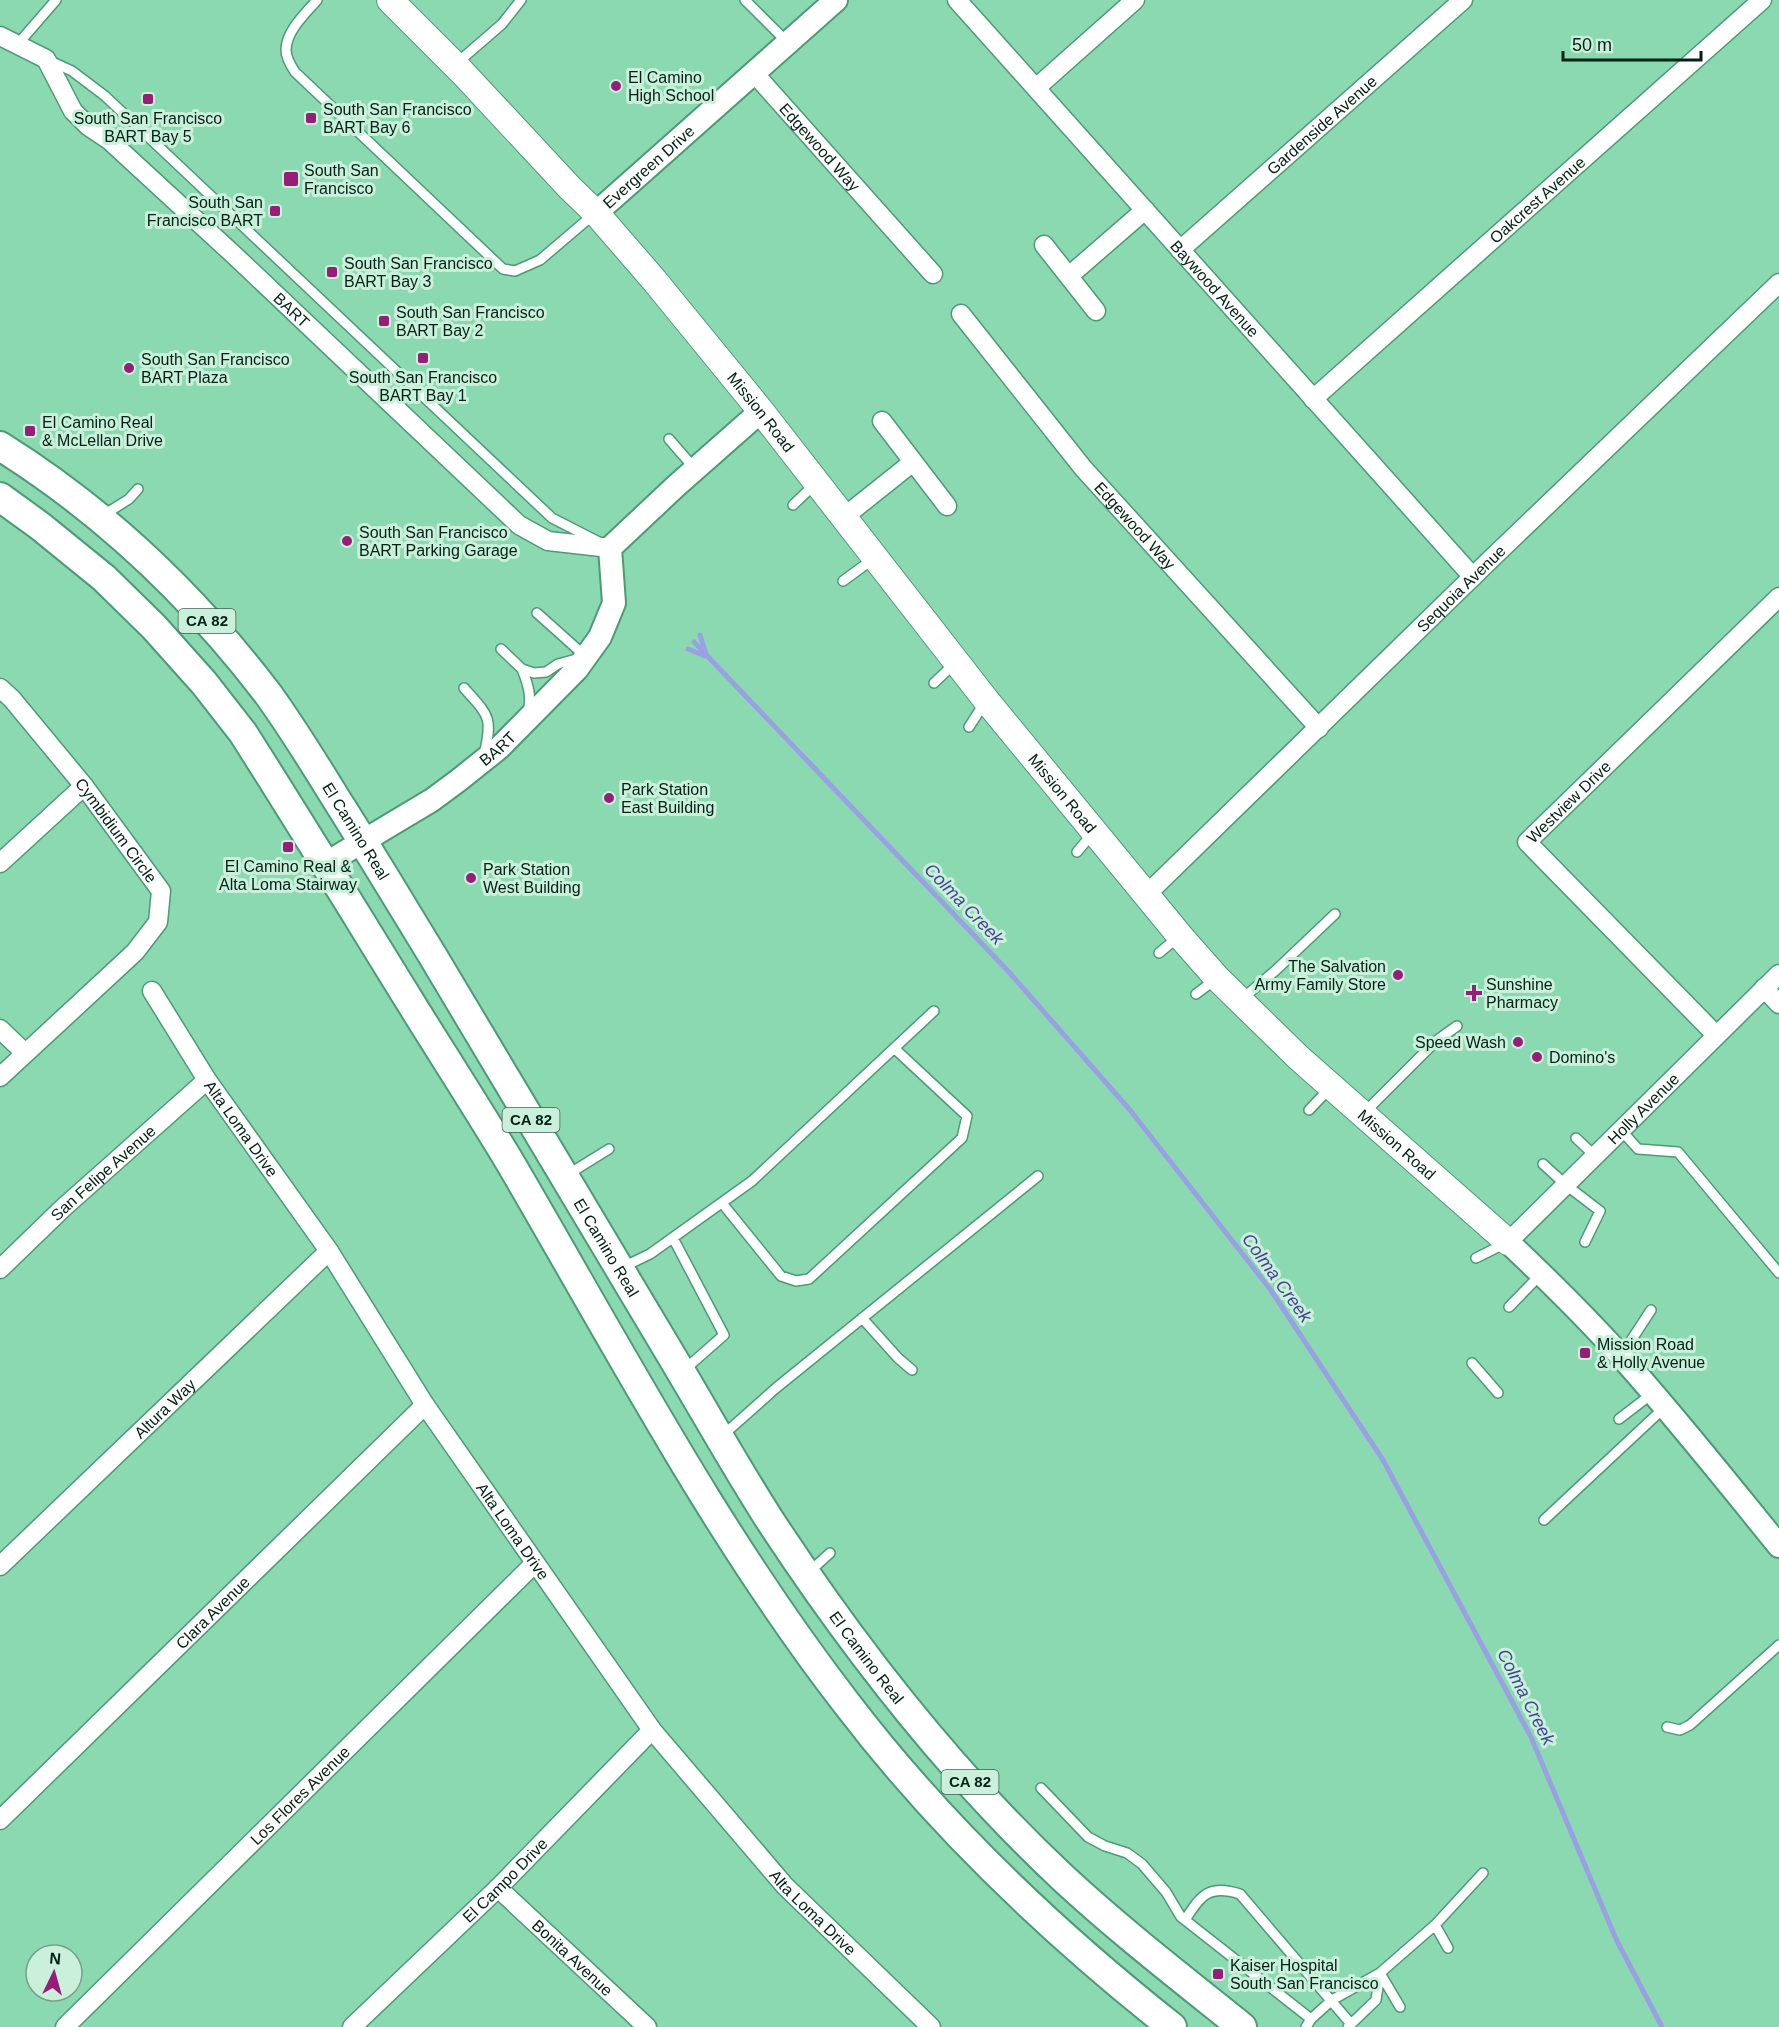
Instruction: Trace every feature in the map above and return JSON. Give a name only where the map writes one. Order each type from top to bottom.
[{"type":"main road","name":"Mission Road","points":[[390,0],[596,213],[681,312],[986,700],[1145,896],[1217,978],[1331,1087],[1508,1242]]},
{"type":"main road","name":"El Camino Real","points":[[0,446],[84,505],[135,548],[186,597],[230,646],[269,697],[363,842],[768,1517],[845,1631],[899,1699],[1015,1830],[1110,1921],[1242,2027]]},
{"type":"main road","name":"CA 82","points":[[0,497],[104,578],[168,643],[243,733],[509,1161],[693,1476],[769,1597],[850,1708],[936,1810],[1033,1908],[1084,1955],[1172,2027]]},
{"type":"main road","points":[[573,1272],[619,1269]]},
{"type":"main road","points":[[769,1597],[806,1574]]},
{"type":"street","name":"Evergreen Drive","points":[[596,213],[836,0]]},
{"type":"street","name":"Baywood Avenue","points":[[957,0],[1473,577]]},
{"type":"street","points":[[1036,88],[1135,0]]},
{"type":"street","name":"Gardenside Avenue","points":[[1180,250],[1463,0]]},
{"type":"street","name":"Oakcrest Avenue","points":[[1313,399],[1762,0]]},
{"type":"street","points":[[0,36],[46,59]]},
{"type":"street","name":"BART","points":[[46,59],[73,111],[88,126],[109,140],[234,255],[519,525],[548,541],[610,548],[614,603],[600,637],[577,669],[525,723],[482,762],[432,800],[325,864]]},
{"type":"street","name":"Edgewood Way","points":[[754,73],[933,274]]},
{"type":"street","points":[[1069,276],[1145,210]]},
{"type":"street","points":[[1044,245],[1096,311]]},
{"type":"street","name":"Sequoia Avenue","points":[[1145,896],[1779,283]]},
{"type":"street","name":"Edgewood Way","points":[[961,314],[1083,468],[1319,728]]},
{"type":"street","points":[[610,548],[694,469],[761,411]]},
{"type":"street","points":[[882,421],[947,506]]},
{"type":"street","points":[[844,517],[913,462]]},
{"type":"street","name":"Westview Drive","points":[[1716,1035],[1527,842],[1779,597]]},
{"type":"street","name":"Cymbidium Circle","points":[[0,688],[12,699],[84,786],[161,891],[158,922],[135,952],[0,1077]]},
{"type":"street","points":[[0,863],[84,786]]},
{"type":"street","name":"Holly Avenue","points":[[1508,1242],[1779,974]]},
{"type":"street","points":[[1764,988],[1779,1004]]},
{"type":"street","name":"Alta Loma Drive","points":[[152,991],[207,1080],[329,1251],[425,1405],[652,1730],[785,1886],[931,2027]]},
{"type":"street","points":[[0,1029],[25,1053]]},
{"type":"street","name":"San Felipe Avenue","points":[[0,1269],[63,1208],[207,1080]]},
{"type":"street","name":"Mission Road","points":[[1508,1242],[1542,1273],[1621,1356],[1779,1546]]},
{"type":"street","name":"Altura Way","points":[[0,1566],[329,1251]]},
{"type":"street","name":"Clara Avenue","points":[[0,1820],[425,1405]]},
{"type":"street","name":"Los Flores Avenue","points":[[65,2027],[535,1563]]},
{"type":"street","name":"El Campo Drive","points":[[354,2027],[498,1888],[652,1730]]},
{"type":"street","name":"Bonita Avenue","points":[[498,1888],[647,2027]]},
{"type":"lane","points":[[17,45],[56,0]]},
{"type":"lane","points":[[455,65],[501,24],[521,0]]},
{"type":"lane","points":[[746,0],[788,43]]},
{"type":"lane","points":[[313,2],[297,23],[286,49],[288,62],[295,72],[502,269],[515,271],[540,260],[596,213]]},
{"type":"lane","points":[[46,59],[72,70],[105,96],[552,518],[610,548]]},
{"type":"lane","points":[[669,439],[694,469]]},
{"type":"lane","points":[[793,505],[817,483]]},
{"type":"lane","points":[[99,518],[129,499],[138,489]]},
{"type":"lane","points":[[843,581],[875,558]]},
{"type":"lane","points":[[537,613],[585,656]]},
{"type":"lane","points":[[501,650],[522,669],[534,673],[546,672],[558,664],[585,656]]},
{"type":"lane","points":[[934,683],[956,662]]},
{"type":"lane","points":[[522,669],[529,685],[530,704],[525,723]]},
{"type":"lane","points":[[464,688],[484,711],[489,725],[482,762]]},
{"type":"lane","points":[[969,727],[986,700]]},
{"type":"lane","points":[[1077,852],[1093,832]]},
{"type":"lane","points":[[1240,1000],[1276,970],[1335,914]]},
{"type":"lane","points":[[1159,953],[1180,936]]},
{"type":"lane","points":[[1196,994],[1217,978]]},
{"type":"lane","points":[[619,1269],[650,1254],[752,1181],[934,1011]]},
{"type":"lane","points":[[1363,1114],[1436,1041],[1457,1026]]},
{"type":"lane","points":[[722,1203],[781,1276],[796,1281],[809,1279],[962,1138],[968,1116],[894,1048]]},
{"type":"lane","points":[[1309,1110],[1331,1087]]},
{"type":"lane","points":[[1621,1130],[1638,1149],[1678,1152],[1779,1273]]},
{"type":"lane","points":[[1576,1138],[1595,1156]]},
{"type":"lane","points":[[564,1176],[609,1149]]},
{"type":"lane","points":[[1543,1164],[1566,1185],[1600,1210],[1585,1242]]},
{"type":"lane","points":[[720,1437],[776,1388],[1038,1176]]},
{"type":"lane","points":[[673,1238],[724,1335],[681,1372]]},
{"type":"lane","points":[[1476,1258],[1508,1242]]},
{"type":"lane","points":[[1509,1307],[1542,1273]]},
{"type":"lane","points":[[1621,1356],[1651,1310]]},
{"type":"lane","points":[[862,1318],[912,1370]]},
{"type":"lane","points":[[1472,1363],[1498,1393]]},
{"type":"lane","points":[[1619,1419],[1659,1400]]},
{"type":"lane","points":[[1544,1520],[1659,1400]]},
{"type":"lane","points":[[806,1574],[830,1553]]},
{"type":"lane","points":[[1667,1727],[1680,1730],[1689,1725],[1779,1645]]},
{"type":"lane","points":[[1041,1788],[1088,1837],[1105,1846],[1127,1853],[1142,1864],[1166,1892],[1181,1917],[1308,2023],[1332,2000],[1380,1973],[1436,1925],[1483,1873]]},
{"type":"lane","points":[[1185,1920],[1196,1902],[1207,1893],[1223,1888],[1240,1894],[1332,2000],[1350,2026],[1376,2000],[1380,1973]]},
{"type":"lane","points":[[1436,1925],[1448,1948]]},
{"type":"lane","points":[[1380,1973],[1400,2007]]},
{"type":"waterway","name":"Colma Creek","points":[[700,635],[706,654]]},
{"type":"waterway","name":"Colma Creek","points":[[694,642],[1008,971],[1130,1110],[1270,1289],[1383,1460],[1531,1737],[1616,1939],[1662,2027]]},
{"type":"waterway","name":"Colma Creek","points":[[688,649],[705,656]]},
{"type":"place","name":"El Camino High School","points":[[616,86]]},
{"type":"place","name":"South San Francisco BART Bay 5","points":[[148,99]]},
{"type":"place","name":"South San Francisco BART Bay 6","points":[[311,118]]},
{"type":"place","name":"South San Francisco","points":[[291,179]]},
{"type":"place","name":"South San Francisco BART","points":[[275,211]]},
{"type":"place","name":"South San Francisco BART Bay 3","points":[[332,272]]},
{"type":"place","name":"South San Francisco BART Bay 2","points":[[384,321]]},
{"type":"place","name":"South San Francisco BART Bay 1","points":[[423,358]]},
{"type":"place","name":"South San Francisco BART Plaza","points":[[129,368]]},
{"type":"place","name":"El Camino Real & McLellan Drive","points":[[30,431]]},
{"type":"place","name":"South San Francisco BART Parking Garage","points":[[347,541]]},
{"type":"place","name":"Park Station East Building","points":[[609,798]]},
{"type":"place","name":"El Camino Real & Alta Loma Stairway","points":[[288,847]]},
{"type":"place","name":"Park Station West Building","points":[[471,878]]},
{"type":"place","name":"The Salvation Army Family Store","points":[[1398,975]]},
{"type":"place","name":"Sunshine Pharmacy","points":[[1474,993]]},
{"type":"place","name":"Speed Wash","points":[[1518,1042]]},
{"type":"place","name":"Domino's","points":[[1537,1057]]},
{"type":"place","name":"Mission Road & Holly Avenue","points":[[1585,1353]]},
{"type":"place","name":"Kaiser Hospital South San Francisco","points":[[1218,1974]]}]
